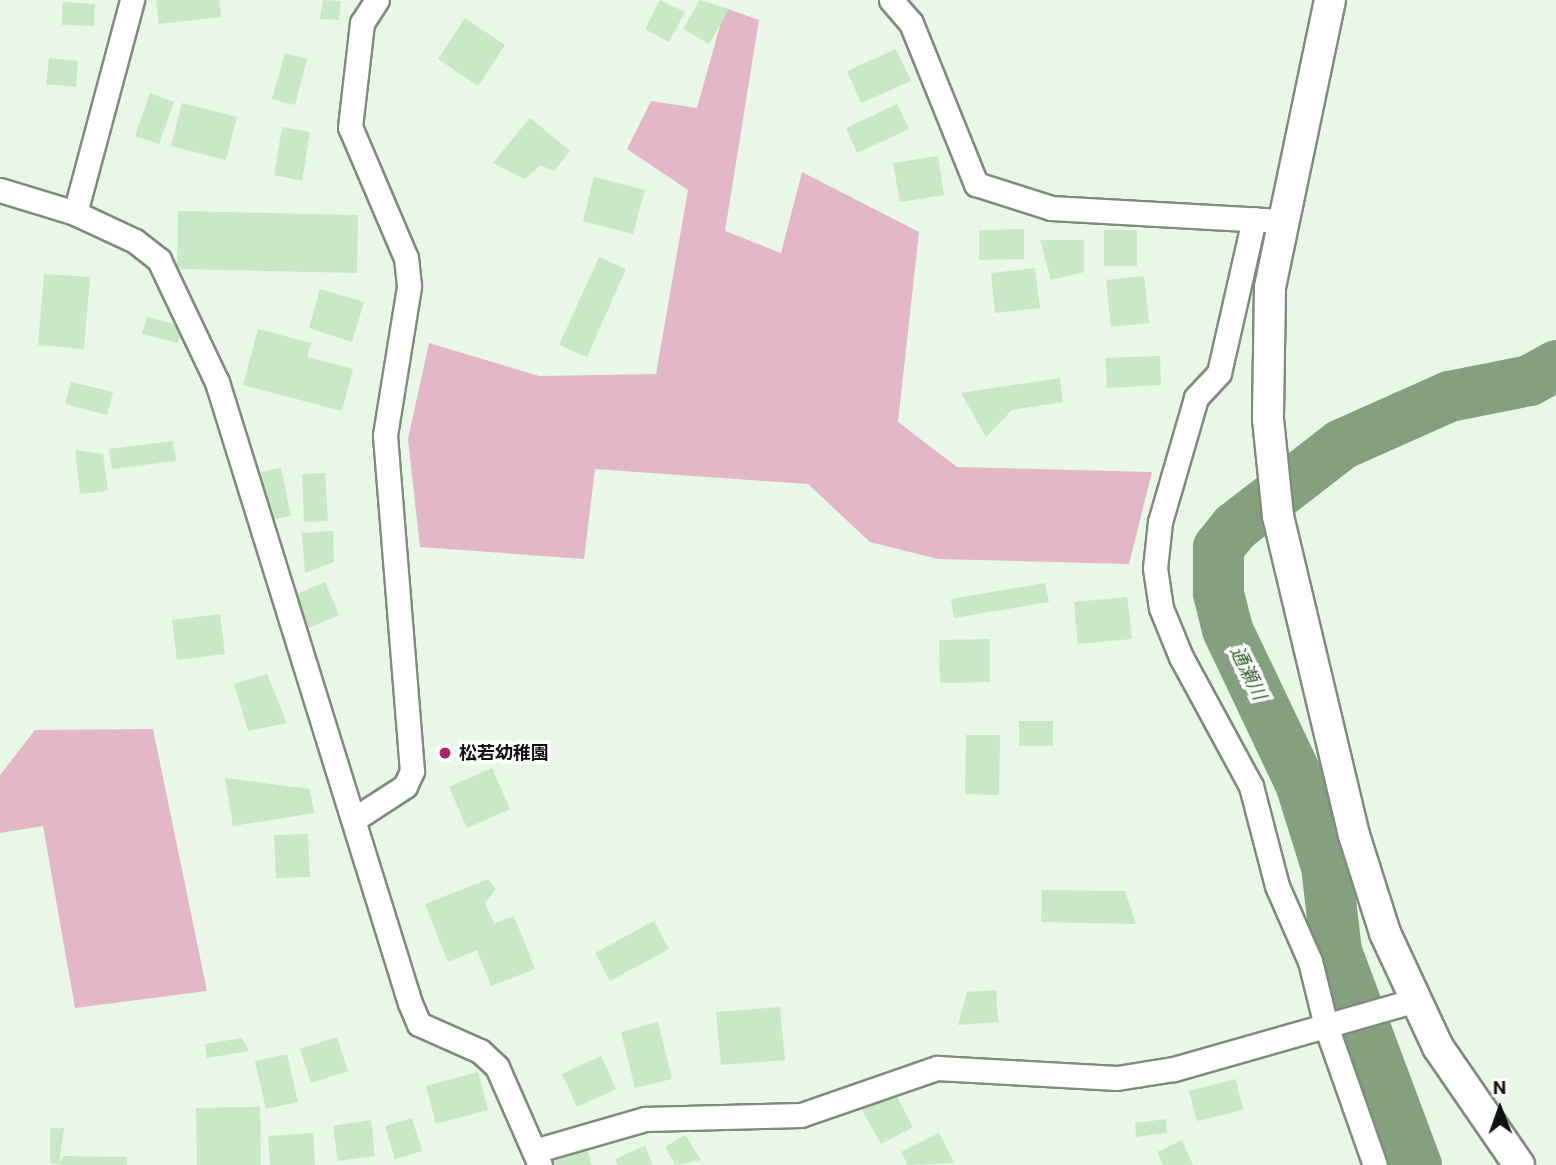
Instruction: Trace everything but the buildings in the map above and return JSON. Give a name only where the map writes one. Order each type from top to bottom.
[{"type":"street","points":[[75,213],[132,0]]},
{"type":"street","points":[[356,818],[405,786],[412,771],[385,435],[409,286],[406,258],[351,127],[362,23],[376,0]]},
{"type":"street","points":[[891,0],[911,23],[976,184],[1051,208],[1267,220]]},
{"type":"street","points":[[1330,0],[1267,220],[1219,373],[1196,398],[1160,522],[1155,568],[1161,608],[1181,657],[1251,786],[1326,1026],[1375,1165]]},
{"type":"street","points":[[0,190],[75,213],[135,241],[159,260],[217,382],[419,1024],[480,1051],[497,1067],[537,1158],[645,1119],[801,1115],[937,1068],[1117,1077],[1174,1069],[1413,1001]]},
{"type":"street","points":[[1267,220],[1272,466],[1278,516],[1354,835],[1413,1001],[1465,1094],[1519,1165]]},
{"type":"shaded area","points":[[725,8],[759,20],[725,231],[781,253],[802,172],[919,232],[898,422],[957,467],[1152,472],[1129,564],[938,559],[870,542],[808,484],[595,469],[584,559],[420,547],[408,439],[429,343],[539,376],[656,374],[688,190],[627,149],[651,101],[697,108]]},
{"type":"shaded area","points":[[153,729],[207,991],[75,1008],[43,826],[0,833],[0,775],[35,730]]},
{"type":"waterway","name":"通瀬川","points":[[1416,1165],[1336,951],[1326,866],[1300,783],[1227,629],[1218,592],[1218,547],[1234,527],[1341,444],[1449,396],[1529,380],[1556,365]]},
{"type":"place","name":"松若幼稚園","points":[[445,753]]}]
